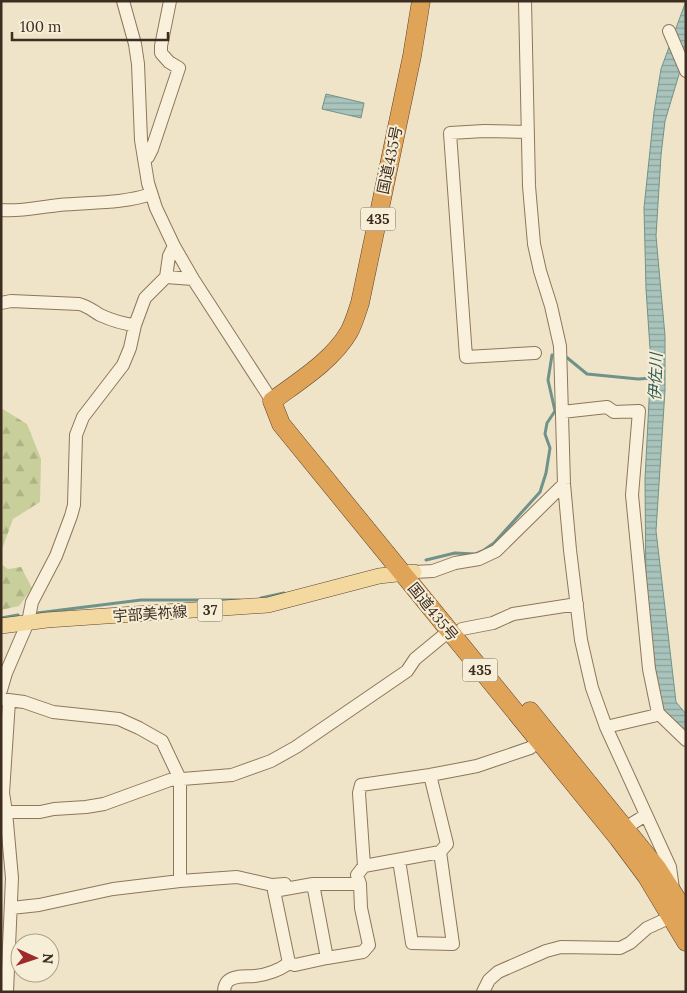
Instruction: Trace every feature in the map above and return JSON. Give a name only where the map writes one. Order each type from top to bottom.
[{"type":"highway","name":"国道435号","points":[[421,1],[412,56],[360,303],[350,330],[340,346],[323,362],[272,402],[281,424],[408,572],[622,834],[657,868],[673,891],[686,942]]},
{"type":"highway","name":"国道435号","points":[[622,834],[647,877],[678,915]]},
{"type":"main road","name":"宇部美祢線","points":[[1,626],[28,622],[268,605],[379,576],[408,572]]},
{"type":"street","points":[[124,1],[138,64],[140,126],[151,194],[164,227],[193,279],[272,402]]},
{"type":"street","points":[[144,159],[148,157],[152,149],[179,68],[169,62],[161,53],[170,1]]},
{"type":"street","points":[[525,1],[529,186],[534,244],[560,346],[564,484],[581,640],[592,688],[606,727],[670,867],[673,891]]},
{"type":"street","points":[[669,31],[686,71]]},
{"type":"street","points":[[528,132],[484,131],[450,133],[466,358],[535,353]]},
{"type":"street","points":[[1,210],[21,211],[58,205],[138,199],[151,194]]},
{"type":"street","points":[[1,690],[6,673],[28,622],[32,602],[56,556],[74,505],[76,435],[83,417],[122,365],[130,348],[135,325],[145,298],[166,278],[169,256],[174,246]]},
{"type":"street","points":[[166,278],[193,279]]},
{"type":"street","points":[[1,302],[79,304],[88,306],[100,315],[135,325]]},
{"type":"street","points":[[562,412],[607,407],[614,412],[639,411],[632,495],[649,669],[658,713],[686,740]]},
{"type":"street","points":[[408,572],[433,571],[455,563],[479,559],[496,551],[564,484]]},
{"type":"street","points":[[6,812],[40,812],[104,804],[170,780],[232,775],[271,761],[296,747],[407,672],[415,659],[456,630],[493,623],[512,614],[577,604]]},
{"type":"street","points":[[8,992],[8,916],[12,878],[3,793],[5,700],[24,702],[53,712],[119,719],[162,741],[180,778],[180,881]]},
{"type":"street","points":[[606,727],[653,716],[658,713]]},
{"type":"street","points":[[288,963],[295,965],[363,952],[369,945],[361,908],[360,884],[357,875],[364,866],[359,793],[361,785],[477,766],[530,748],[544,737]]},
{"type":"street","points":[[364,866],[440,852],[448,844],[430,775]]},
{"type":"street","points":[[622,834],[633,823],[646,815]]},
{"type":"street","points":[[399,860],[412,943],[453,944],[440,852]]},
{"type":"street","points":[[8,916],[39,904],[113,889],[180,881],[237,877],[272,885],[293,883],[299,887]]},
{"type":"street","points":[[288,963],[274,892],[313,884],[360,884]]},
{"type":"street","points":[[313,884],[327,958]]},
{"type":"street","points":[[483,992],[489,980],[498,972],[546,951],[561,947],[620,948],[630,944],[647,928],[678,915]]},
{"type":"street","points":[[224,992],[225,984],[229,980],[236,977],[263,975],[284,967],[288,963]]},
{"type":"green space","points":[[1,408],[27,424],[41,459],[40,502],[13,519],[1,552]]},
{"type":"green space","points":[[1,564],[8,569],[21,567],[32,588],[19,606],[1,610]]},
{"type":"water","name":"伊佐川","points":[[686,1],[686,51],[665,121],[656,236],[665,336],[665,390],[656,531],[676,702],[686,714],[686,733],[668,717],[660,704],[646,598],[645,479],[651,363],[646,289],[644,208],[654,112],[661,69]]},
{"type":"water","points":[[326,94],[364,103],[361,118],[322,109]]},
{"type":"waterway","points":[[426,560],[455,553],[475,554],[484,550],[494,543],[540,492],[546,473],[550,448],[545,434],[547,423],[555,411],[548,380],[552,355]]},
{"type":"waterway","name":"伊佐川","points":[[565,356],[587,374],[638,379],[653,378]]},
{"type":"waterway","points":[[261,598],[284,593]]},
{"type":"waterway","points":[[37,613],[141,600],[240,600]]},
{"type":"waterway","points":[[1,618],[18,615]]}]
